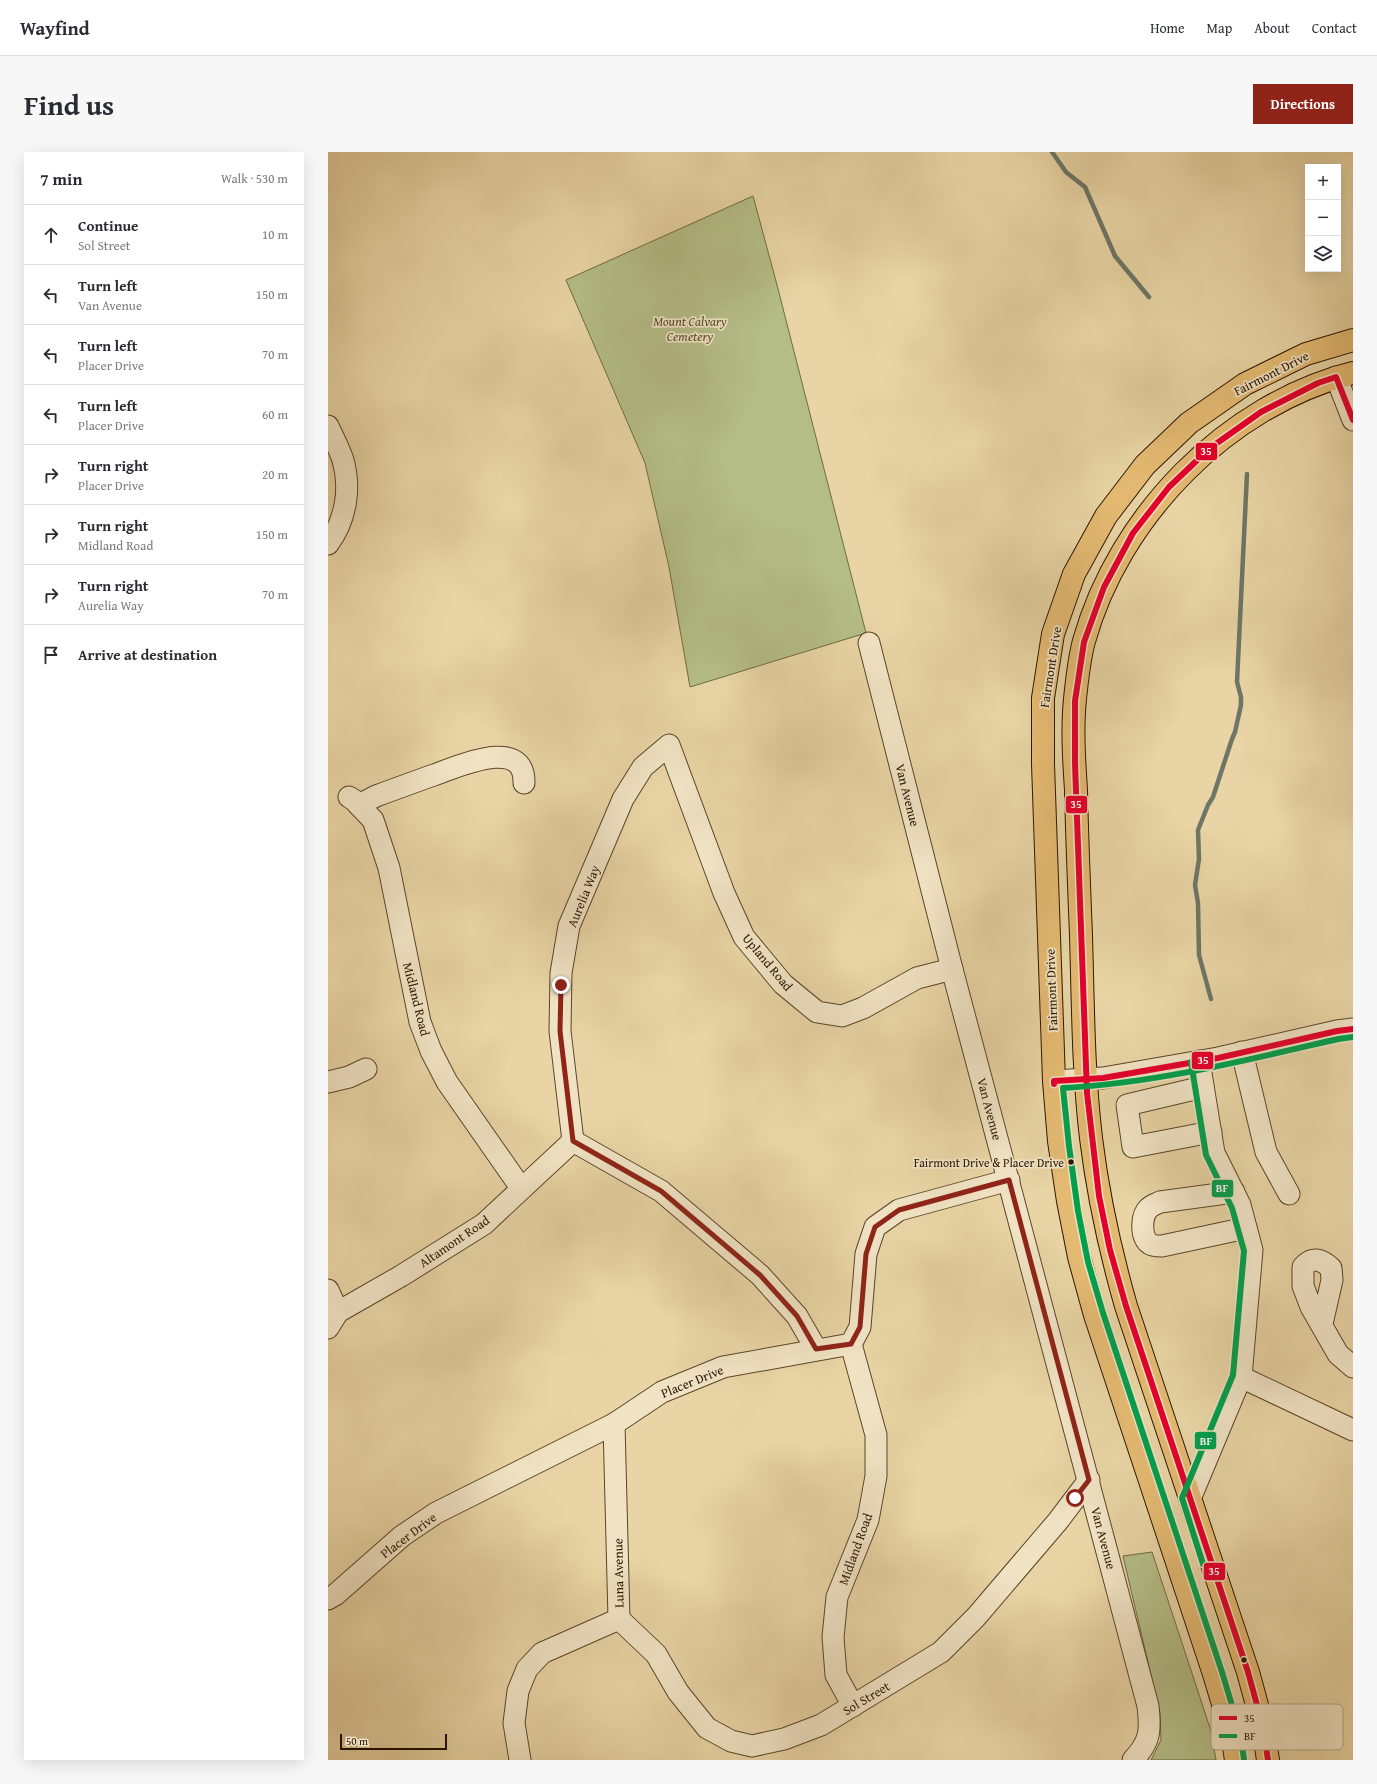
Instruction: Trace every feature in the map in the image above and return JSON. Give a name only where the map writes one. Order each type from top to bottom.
[{"type":"main road","name":"Fairmont Drive","points":[[1223,1704],[1095,1315],[1079,1257],[1068,1201],[1060,1149],[1054,1081],[1043,764],[1043,698],[1053,634],[1074,574],[1106,516],[1145,465],[1189,423],[1245,384],[1306,354],[1353,340]]},
{"type":"main road","points":[[1257,1704],[1248,1672],[1126,1306],[1110,1250],[1099,1196],[1091,1138],[1086,1079],[1075,763],[1075,701],[1084,642],[1104,587],[1133,533],[1169,487],[1210,448],[1261,412],[1318,383],[1344,375]]},
{"type":"main road","name":"Fairmont Drive","points":[[1234,1750],[1236,1760]]},
{"type":"main road","points":[[1266,1750],[1268,1760]]},
{"type":"street","points":[[1344,375],[1353,420]]},
{"type":"street","points":[[328,426],[342,459],[347,477],[347,495],[341,522],[329,544]]},
{"type":"street","name":"Van Avenue","points":[[869,643],[952,969],[1148,1706],[1150,1722],[1149,1737],[1142,1750],[1133,1760]]},
{"type":"street","name":"Upland Road","points":[[669,745],[724,893],[744,937],[783,984],[817,1012],[842,1016],[863,1008],[917,978],[952,969]]},
{"type":"street","name":"Aurelia Way","points":[[573,1141],[560,1031],[561,973],[569,926],[623,799],[643,767],[669,745]]},
{"type":"street","name":"Midland Road","points":[[521,1188],[447,1082],[431,1052],[420,1022],[389,868],[373,820],[354,801],[376,796],[482,758],[498,757],[510,759],[520,765],[524,774],[524,783]]},
{"type":"street","points":[[1054,1081],[1103,1078],[1199,1061],[1353,1029]]},
{"type":"street","points":[[1242,1052],[1266,1152],[1289,1194]]},
{"type":"street","points":[[1190,1499],[1241,1377],[1252,1250],[1240,1205],[1214,1153],[1199,1061]]},
{"type":"street","points":[[328,1082],[349,1077],[366,1069]]},
{"type":"street","points":[[1204,1087],[1127,1106],[1133,1147],[1211,1132]]},
{"type":"street","points":[[573,1141],[661,1191],[760,1275],[797,1316],[816,1349]]},
{"type":"street","name":"Altamont Road","points":[[333,1320],[484,1224],[573,1141]]},
{"type":"street","points":[[851,1344],[860,1327],[866,1254],[875,1227],[899,1210],[1009,1180]]},
{"type":"street","points":[[1234,1192],[1160,1202],[1153,1205],[1148,1209],[1143,1220],[1146,1240],[1150,1244],[1162,1246],[1246,1228]]},
{"type":"street","points":[[328,1290],[333,1320]]},
{"type":"street","points":[[1322,1324],[1338,1354],[1353,1367]]},
{"type":"street","name":"Midland Road","points":[[851,1344],[876,1435],[876,1476],[868,1520],[837,1597],[833,1637],[836,1675],[853,1706]]},
{"type":"street","name":"Placer Drive","points":[[328,1599],[335,1595],[402,1536],[436,1513],[614,1424],[662,1392],[723,1367],[816,1349],[851,1344]]},
{"type":"street","points":[[1241,1377],[1353,1430]]},
{"type":"street","name":"Luna Avenue","points":[[520,1760],[514,1723],[518,1691],[527,1669],[542,1654],[619,1619],[614,1424]]},
{"type":"street","name":"Sol Street","points":[[619,1619],[656,1654],[678,1692],[707,1728],[731,1741],[752,1746],[784,1739],[821,1724],[941,1652],[976,1617],[1058,1521],[1089,1480]]},
{"type":"green space","name":"Mount Calvary Cemetery","points":[[753,196],[866,633],[690,687],[669,567],[645,463],[566,280]]},
{"type":"green space","points":[[1152,1552],[1211,1731],[1211,1750],[1214,1750],[1216,1760],[1151,1760],[1161,1740],[1160,1713],[1123,1556]]},
{"type":"waterway","points":[[1052,152],[1066,172],[1085,187],[1115,256],[1149,297]]},
{"type":"waterway","points":[[1211,999],[1199,955],[1198,903],[1195,885],[1199,859],[1198,830],[1208,805],[1213,797],[1235,732],[1241,705],[1241,697],[1237,682],[1247,474]]},
{"type":"transit line","name":"35","points":[[1257,1704],[1248,1672],[1126,1306],[1110,1250],[1099,1196],[1087,1093],[1075,763],[1075,701],[1084,642],[1104,587],[1133,533],[1169,487],[1210,448],[1261,412],[1318,383],[1336,377],[1353,420]]},
{"type":"transit line","name":"35","points":[[1054,1084],[1054,1081],[1103,1078],[1218,1058],[1337,1031],[1353,1029]]},
{"type":"transit line","name":"BF","points":[[1232,1704],[1103,1313],[1088,1262],[1078,1211],[1063,1088],[1167,1076],[1353,1037]]},
{"type":"transit line","name":"BF","points":[[1191,1062],[1206,1155],[1232,1208],[1244,1251],[1233,1375],[1182,1498],[1203,1564]]},
{"type":"transit line","name":"BF","points":[[1243,1750],[1244,1759]]},
{"type":"transit line","name":"35","points":[[1266,1750],[1268,1760]]},
{"type":"place","name":"Fairmont Drive & Placer Drive","points":[[1071,1162]]},
{"type":"route","points":[[561,985],[560,1031],[573,1141],[661,1191],[760,1275],[797,1316],[816,1349],[851,1344],[860,1327],[866,1254],[875,1227],[899,1210],[1009,1180],[1089,1480],[1075,1498]]}]
